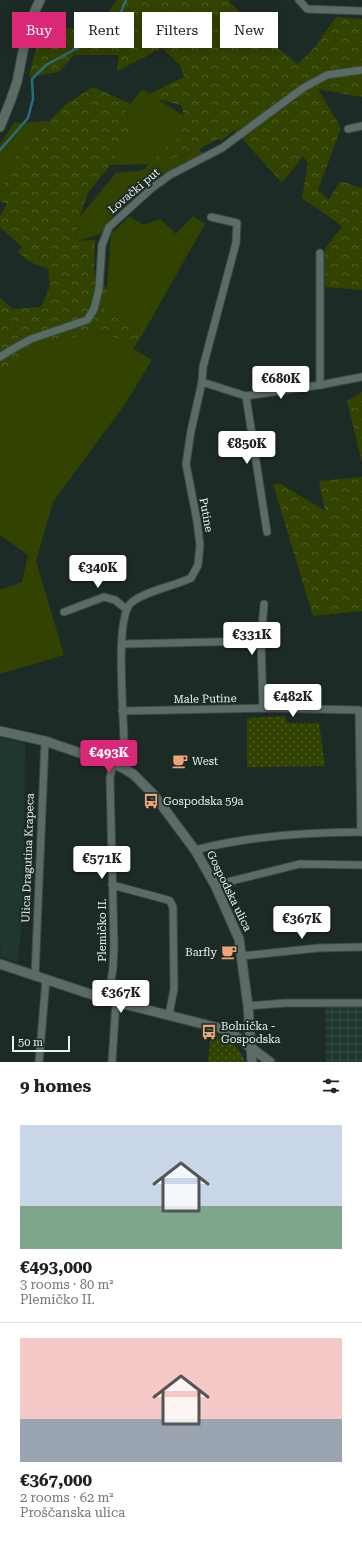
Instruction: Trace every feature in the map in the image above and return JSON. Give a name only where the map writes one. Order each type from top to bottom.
[{"type":"street","points":[[0,127],[17,82],[28,26],[40,0]]},
{"type":"street","points":[[299,0],[307,9],[362,11]]},
{"type":"street","name":"Lovački put","points":[[0,357],[31,339],[87,320],[94,309],[99,289],[102,245],[109,227],[152,188],[170,175],[222,148],[303,88],[327,75],[362,70]]},
{"type":"street","points":[[348,129],[362,126]]},
{"type":"street","name":"Putine","points":[[126,609],[131,602],[144,595],[191,578],[198,565],[200,545],[186,464],[204,367],[236,243],[237,223],[211,217]]},
{"type":"street","points":[[320,253],[320,385]]},
{"type":"street","points":[[202,382],[246,396],[362,377]]},
{"type":"street","points":[[246,396],[267,532]]},
{"type":"street","points":[[64,612],[104,597],[115,600],[126,609],[122,628],[122,711],[124,750],[116,766]]},
{"type":"street","points":[[262,708],[261,641],[264,604]]},
{"type":"street","points":[[122,644],[261,641]]},
{"type":"street","name":"Male Putine","points":[[122,711],[262,708],[361,708],[361,832]]},
{"type":"street","name":"Gospodska ulica","points":[[0,731],[45,741],[116,766],[133,774],[154,795],[195,850],[215,885],[239,939],[248,1006],[252,1062]]},
{"type":"street","name":"Ulica Dragutina Krapeca","points":[[35,976],[45,741]]},
{"type":"street","name":"Plemičko II.","points":[[112,1062],[114,946],[110,779],[116,766]]},
{"type":"street","points":[[195,850],[291,834],[361,832]]},
{"type":"street","points":[[215,885],[300,864],[362,865]]},
{"type":"street","points":[[112,884],[168,900],[173,907],[174,988],[169,1015]]},
{"type":"street","points":[[242,956],[318,948],[362,947]]},
{"type":"street","points":[[0,964],[112,1001],[229,1032],[270,1062]]},
{"type":"street","points":[[39,1062],[46,979]]},
{"type":"street","points":[[248,1006],[285,1003],[362,1003]]},
{"type":"shaded area","points":[[0,738],[25,743],[24,869],[22,919],[18,962],[0,956]]},
{"type":"shaded area","points":[[325,1007],[362,1007],[362,1062],[326,1062]]},
{"type":"green space","points":[[117,0],[228,0],[240,12],[220,12],[220,48],[278,48],[298,64],[315,47],[336,17],[362,19],[362,97],[318,89],[341,128],[318,190],[329,200],[340,181],[362,188],[362,290],[325,287],[325,249],[342,226],[302,198],[308,163],[303,156],[282,183],[234,130],[221,141],[218,139],[199,149],[147,168],[148,164],[177,139],[184,116],[181,105],[157,99],[149,94],[184,77],[180,65],[162,48],[117,71],[119,55],[74,55],[59,72],[29,77],[37,48],[66,48],[66,28],[74,28],[74,48],[134,48],[134,12],[109,12]]},
{"type":"green space","points":[[93,87],[131,104],[126,110],[130,129],[110,165],[88,193],[79,218],[75,241],[95,240],[94,275],[107,289],[105,313],[145,330],[133,349],[104,331],[43,343],[0,377],[0,298],[13,309],[41,307],[50,287],[48,269],[28,261],[18,252],[22,247],[0,227],[0,216],[7,204],[0,201],[0,186],[3,187],[14,158],[65,105]]},
{"type":"green space","points":[[142,89],[184,116],[178,139],[148,164],[110,165],[130,129],[126,110]]},
{"type":"green space","points":[[49,121],[14,158],[3,187],[0,186],[0,144],[14,123]]},
{"type":"green space","points":[[199,149],[203,154],[157,177],[114,215],[100,234],[75,242],[79,218],[116,173],[138,171]]},
{"type":"green space","points":[[130,216],[143,225],[160,219],[176,234],[193,216],[205,224],[145,330],[105,313],[111,234]]},
{"type":"green space","points":[[104,331],[152,360],[125,404],[53,502],[36,561],[64,655],[0,674],[0,590],[22,582],[28,555],[0,535],[0,377],[43,343]]},
{"type":"green space","points":[[362,392],[362,463],[347,401]]},
{"type":"green space","points":[[362,477],[362,611],[313,616],[273,484],[281,484],[325,511],[319,481]]},
{"type":"green space","points":[[285,716],[286,723],[319,723],[325,766],[247,767],[247,718]]},
{"type":"green space","points":[[211,1033],[223,1037],[232,1043],[240,1051],[245,1062],[208,1062]]},
{"type":"waterway","points":[[0,150],[28,118],[33,99],[32,79],[46,65],[98,37],[120,15],[126,0]]},
{"type":"place","name":"West","points":[[180,761]]},
{"type":"place","name":"Gospodska 59a","points":[[151,801]]},
{"type":"place","name":"Barfly","points":[[229,952]]},
{"type":"place","name":"Bolnička - Gospodska","points":[[209,1032]]}]
